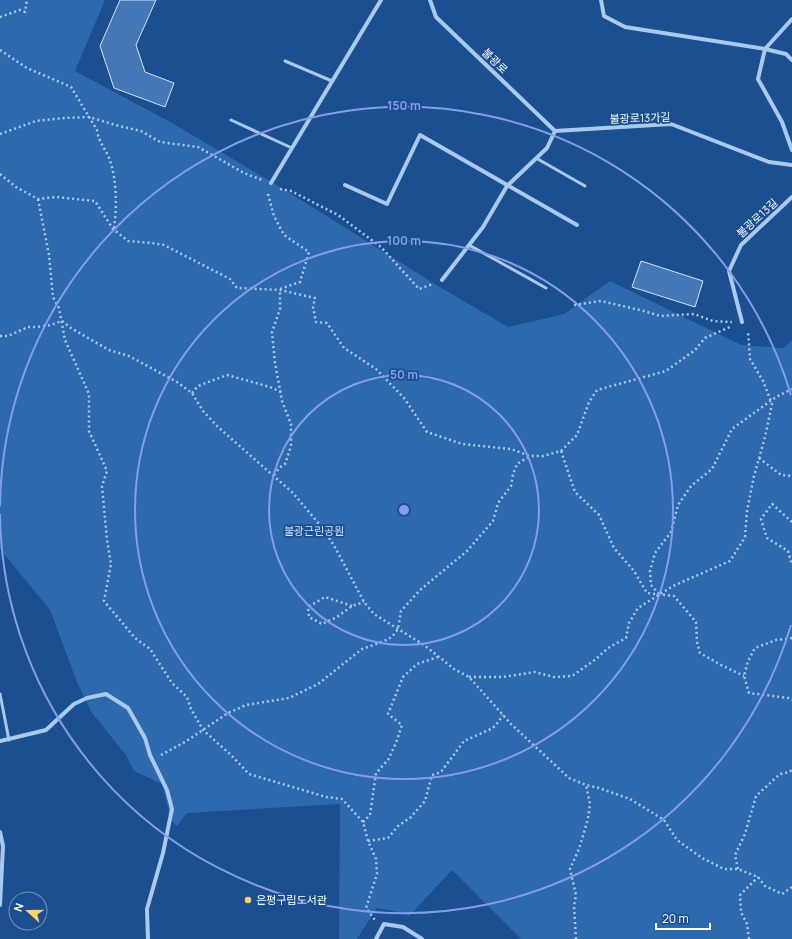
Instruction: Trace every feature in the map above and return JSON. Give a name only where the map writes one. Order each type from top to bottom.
[{"type":"street","points":[[271,183],[381,0]]},
{"type":"street","name":"불광로","points":[[430,0],[436,17],[555,131]]},
{"type":"street","points":[[601,0],[604,16],[625,26],[765,49],[786,54],[792,60]]},
{"type":"street","points":[[792,19],[765,49],[758,79],[782,122],[792,150]]},
{"type":"street","name":"불광로13가길","points":[[555,131],[671,124],[769,162],[792,165]]},
{"type":"street","points":[[442,280],[483,227],[507,186],[547,148],[555,131]]},
{"type":"street","points":[[345,185],[386,204],[420,135],[577,225]]},
{"type":"street","name":"불광로13길","points":[[742,322],[729,271],[741,245],[792,197]]},
{"type":"street","points":[[0,741],[46,730],[74,704],[87,698],[106,694],[128,708],[144,738],[152,760],[167,790],[172,809],[163,853],[147,909],[148,939]]},
{"type":"street","points":[[0,832],[3,846],[0,905]]},
{"type":"street","points":[[376,939],[384,924],[403,927],[422,939]]},
{"type":"lane","points":[[285,61],[332,81]]},
{"type":"lane","points":[[230,120],[292,148]]},
{"type":"lane","points":[[536,158],[585,186]]},
{"type":"lane","points":[[469,245],[546,288]]},
{"type":"lane","points":[[0,694],[9,740]]},
{"type":"path","points":[[0,17],[20,10],[25,12],[27,0]]},
{"type":"path","points":[[0,50],[27,68],[71,87],[97,130],[98,137],[108,156],[114,173],[114,229]]},
{"type":"path","points":[[0,134],[36,120],[89,117],[141,131],[160,142],[198,146],[244,173],[271,183],[282,190],[291,191],[338,215],[381,247],[419,289],[442,280]]},
{"type":"path","points":[[0,174],[16,187],[38,199],[56,197],[95,201],[114,229],[128,241],[164,245],[230,279],[237,288],[280,290],[315,298],[313,307],[316,322],[327,323],[344,348],[376,369],[404,398],[427,432],[462,444],[511,450],[530,456],[543,456],[561,450],[577,435],[589,402],[597,390],[666,371],[695,350],[706,338],[742,322]]},
{"type":"path","points":[[264,181],[274,216],[284,235],[309,252],[300,282],[280,290]]},
{"type":"path","points":[[38,199],[49,255],[53,296],[59,308],[65,340],[89,394],[90,431],[107,471],[102,486],[107,540],[111,564],[104,601],[135,638],[150,649],[172,683],[187,697],[191,709],[203,730],[250,774],[326,797],[342,799],[362,822],[376,859],[377,874],[366,908],[378,924],[384,924]]},
{"type":"path","points":[[274,474],[285,464],[291,446],[292,424],[282,401],[282,392],[275,363],[272,332],[280,309],[280,290]]},
{"type":"path","points":[[574,305],[601,301],[644,310],[660,316],[694,314],[713,321],[742,322]]},
{"type":"path","points":[[0,336],[8,336],[28,327],[51,325],[62,321]]},
{"type":"path","points":[[62,321],[71,328],[109,350],[129,356],[177,382],[192,393],[203,411],[218,427],[274,474],[293,493],[325,531],[364,602],[374,614],[424,645],[454,669],[469,678],[503,715],[569,778],[586,786],[599,788],[630,799],[664,820],[677,840],[702,858],[724,869],[738,869],[758,878],[765,886],[782,894],[792,886]]},
{"type":"path","points":[[469,678],[535,672],[554,677],[572,676],[596,659],[608,648],[626,638],[629,623],[638,608],[673,586],[730,561],[745,537],[747,511],[754,476],[766,437],[772,404],[763,381],[750,359],[748,330],[742,322]]},
{"type":"path","points":[[192,393],[198,386],[227,374],[282,392]]},
{"type":"path","points":[[659,594],[651,585],[650,572],[655,553],[671,532],[678,505],[690,486],[712,469],[732,429],[776,397],[792,389]]},
{"type":"path","points":[[561,450],[575,492],[598,516],[614,548],[634,572],[647,593],[674,596],[696,622],[697,642],[700,653],[721,666],[744,676]]},
{"type":"path","points":[[152,760],[185,742],[228,713],[246,705],[289,698],[318,684],[362,649],[392,637],[398,629],[402,611],[420,590],[467,551],[493,522],[498,503],[511,486],[513,474],[517,464],[530,456]]},
{"type":"path","points":[[759,458],[781,475],[792,476]]},
{"type":"path","points":[[792,522],[772,504],[761,519],[767,538],[788,551],[792,565]]},
{"type":"path","points":[[352,606],[325,597],[308,607],[309,617],[322,624],[337,617],[352,606],[364,602]]},
{"type":"path","points":[[792,638],[776,640],[755,648],[748,661],[744,676],[749,693],[788,698],[792,700]]},
{"type":"path","points":[[362,822],[370,815],[376,773],[388,760],[402,725],[388,714],[402,677],[418,664],[438,657]]},
{"type":"path","points":[[368,841],[388,838],[398,826],[411,817],[425,800],[432,775],[441,772],[464,741],[491,729],[503,715]]},
{"type":"path","points":[[738,869],[735,855],[745,834],[756,796],[780,774],[792,770]]},
{"type":"path","points":[[576,939],[574,906],[576,895],[570,869],[580,849],[588,820],[590,804],[586,786]]},
{"type":"path","points":[[749,939],[747,924],[741,912],[740,895],[758,878]]},
{"type":"green space","name":"불광근린공원","points":[[0,0],[105,0],[75,71],[172,123],[285,190],[438,286],[508,327],[564,314],[610,281],[741,345],[783,348],[792,340],[792,939],[521,939],[452,870],[409,916],[404,913],[377,908],[357,939],[339,939],[340,804],[187,813],[177,826],[171,820],[162,784],[134,771],[126,755],[92,713],[77,682],[50,610],[0,549]]},
{"type":"building","points":[[120,0],[156,0],[136,45],[145,72],[174,83],[165,107],[114,88],[100,46]]},
{"type":"building","points":[[641,261],[703,281],[695,307],[632,287]]},
{"type":"place","name":"은평구립도서관","points":[[248,900]]}]
